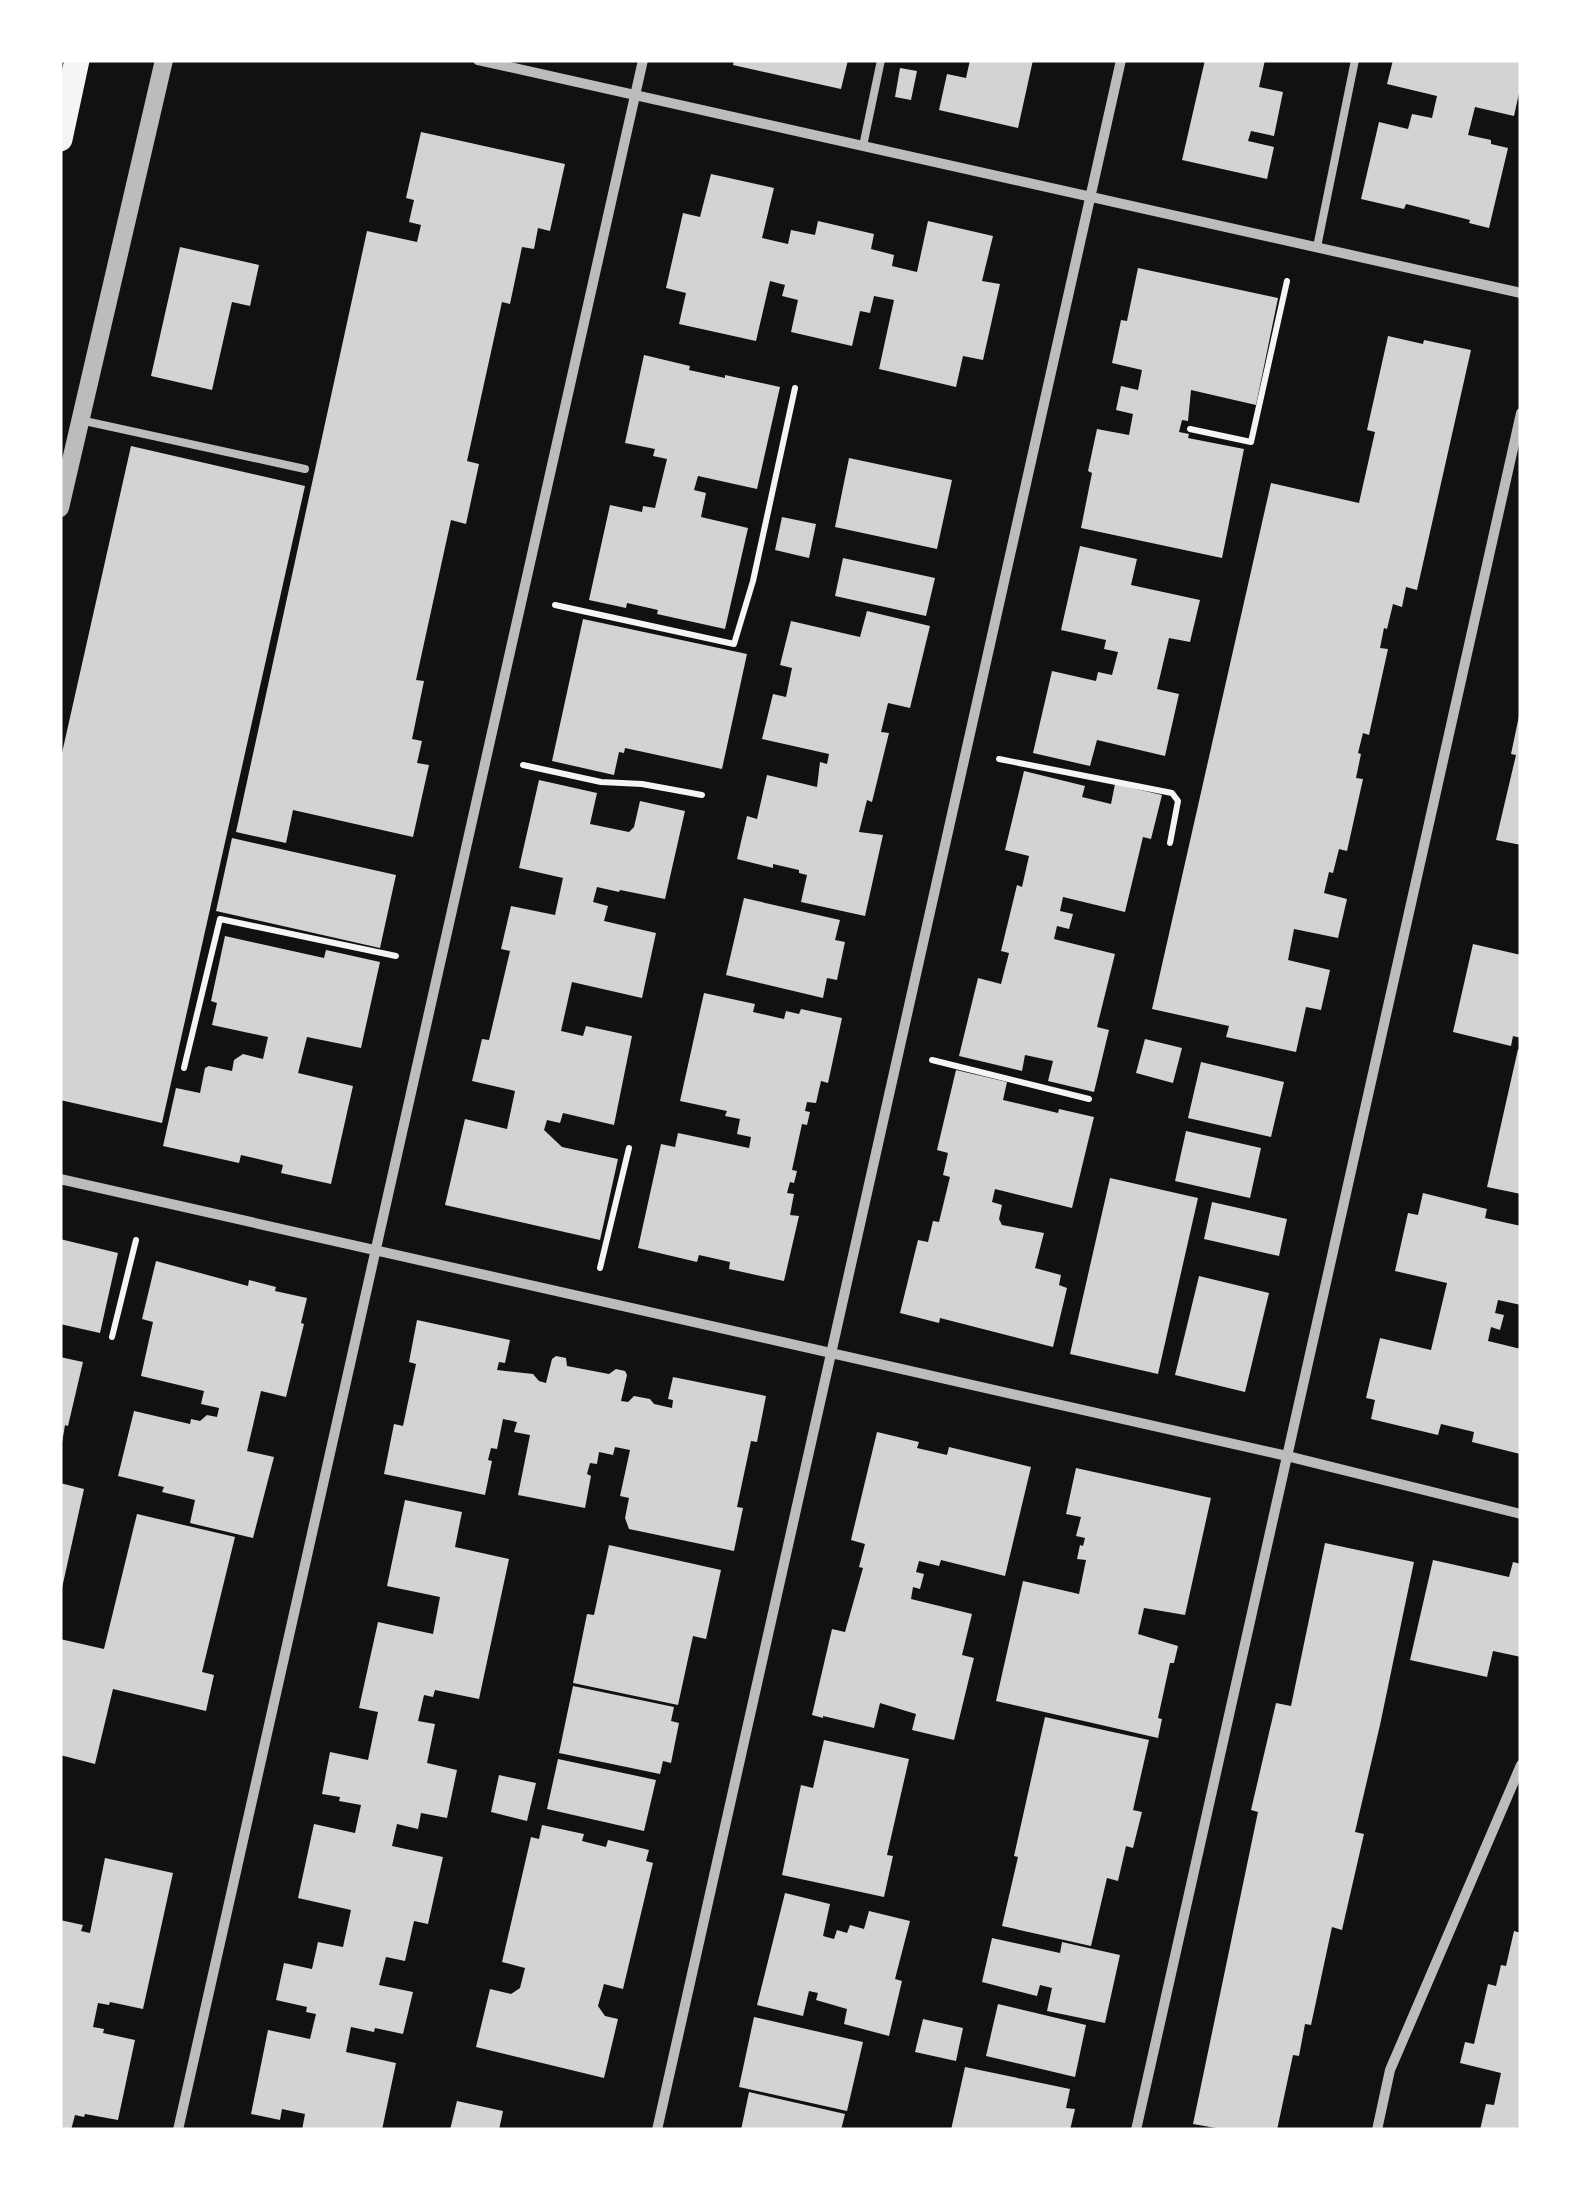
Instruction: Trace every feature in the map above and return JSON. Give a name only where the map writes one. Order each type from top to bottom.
[{"type":"main road","points":[[60,139],[77,60]]},
{"type":"street","points":[[60,508],[164,60]]},
{"type":"street","points":[[478,60],[1521,293]]},
{"type":"street","points":[[178,2130],[643,60]]},
{"type":"street","points":[[658,2130],[1121,60]]},
{"type":"street","points":[[1136,2130],[1521,413]]},
{"type":"street","points":[[60,1179],[1287,1456],[1521,1514]]},
{"type":"street","points":[[1377,2130],[1390,2070],[1521,1765]]},
{"type":"lane","points":[[862,146],[880,60]]},
{"type":"lane","points":[[1317,248],[1355,60]]},
{"type":"lane","points":[[80,420],[305,469]]},
{"type":"path","points":[[1190,429],[1251,442],[1288,282]]},
{"type":"path","points":[[555,605],[734,644],[753,580],[795,388]]},
{"type":"path","points":[[999,758],[1172,793],[1178,801],[1170,843]]},
{"type":"path","points":[[523,765],[601,782],[642,784],[702,795]]},
{"type":"path","points":[[184,1068],[220,919],[396,956]]},
{"type":"path","points":[[932,1060],[1088,1099]]},
{"type":"path","points":[[600,1268],[628,1148]]},
{"type":"path","points":[[112,1337],[136,1240]]},
{"type":"building","points":[[734,60],[848,60],[841,89],[733,65]]},
{"type":"building","points":[[970,60],[1033,60],[1018,128],[939,110],[947,74],[966,78]]},
{"type":"building","points":[[1205,60],[1265,60],[1259,87],[1283,92],[1274,136],[1251,131],[1248,141],[1274,147],[1267,179],[1182,160]]},
{"type":"building","points":[[1393,60],[1521,60],[1514,116],[1475,107],[1468,135],[1508,148],[1489,228],[1406,204],[1404,209],[1361,199],[1379,122],[1408,129],[1412,114],[1432,118],[1437,96],[1387,84]]},
{"type":"building","points":[[900,68],[917,71],[911,100],[895,97]]},
{"type":"building","points":[[421,132],[565,164],[550,231],[538,228],[534,249],[522,247],[510,304],[502,302],[467,461],[479,464],[466,524],[451,520],[416,680],[424,681],[412,739],[422,741],[417,763],[429,765],[413,837],[293,810],[286,843],[236,832],[367,231],[417,242],[421,225],[409,222],[414,200],[406,198]]},
{"type":"building","points":[[711,174],[774,188],[762,238],[788,244],[791,230],[815,235],[818,221],[874,234],[871,249],[894,255],[892,266],[917,272],[928,221],[993,236],[982,281],[1000,284],[983,360],[963,356],[956,387],[879,369],[894,300],[874,296],[870,313],[860,311],[852,346],[791,332],[798,300],[782,296],[785,285],[770,281],[756,341],[679,324],[686,293],[666,288],[683,213],[700,217]]},
{"type":"building","points":[[180,247],[259,265],[250,306],[232,302],[212,390],[151,376]]},
{"type":"building","points":[[1138,268],[1278,298],[1256,405],[1191,390],[1188,421],[1182,420],[1179,432],[1189,434],[1188,438],[1244,449],[1222,558],[1081,528],[1097,429],[1129,435],[1133,414],[1116,410],[1121,386],[1138,390],[1142,370],[1112,363],[1121,320],[1127,321]]},
{"type":"building","points":[[1388,336],[1471,350],[1417,590],[1406,587],[1402,607],[1393,604],[1387,629],[1384,628],[1380,648],[1388,649],[1369,735],[1363,733],[1358,753],[1361,754],[1356,778],[1363,779],[1347,851],[1339,849],[1324,893],[1347,899],[1338,938],[1294,929],[1288,960],[1330,970],[1321,1010],[1306,1007],[1296,1052],[1226,1037],[1229,1026],[1152,1009],[1271,483],[1359,503],[1375,432],[1367,430]]},
{"type":"building","points":[[644,355],[690,366],[689,370],[780,387],[757,489],[698,476],[694,490],[706,493],[701,517],[748,528],[725,629],[627,603],[626,608],[589,600],[610,505],[642,512],[643,506],[655,508],[667,459],[653,456],[655,449],[625,443]]},
{"type":"building","points":[[131,446],[305,486],[162,1123],[60,1100],[60,762]]},
{"type":"building","points":[[849,458],[952,480],[937,549],[835,527]]},
{"type":"building","points":[[782,517],[816,524],[809,558],[775,550]]},
{"type":"building","points":[[1080,546],[1137,559],[1131,585],[1200,600],[1190,642],[1169,638],[1157,689],[1179,694],[1165,756],[1097,740],[1090,766],[1033,753],[1052,671],[1096,681],[1098,672],[1112,675],[1118,652],[1104,649],[1106,640],[1061,630]]},
{"type":"building","points":[[843,558],[935,578],[926,616],[835,596]]},
{"type":"building","points":[[867,611],[930,626],[910,708],[888,703],[881,732],[889,733],[872,802],[867,800],[859,832],[883,835],[865,916],[801,902],[807,875],[799,870],[737,859],[747,816],[757,819],[767,775],[817,787],[820,762],[827,764],[829,754],[762,739],[773,694],[786,697],[792,668],[780,665],[791,621],[860,637]]},
{"type":"building","points":[[583,619],[747,654],[722,769],[625,748],[624,753],[619,752],[614,775],[552,761]]},
{"type":"building","points":[[1519,716],[1521,845],[1496,840],[1516,755],[1511,754]]},
{"type":"building","points":[[1024,771],[1085,786],[1082,797],[1111,804],[1115,784],[1162,795],[1151,839],[1143,837],[1125,912],[1063,897],[1060,911],[1073,914],[1069,929],[1057,926],[1054,939],[1115,954],[1097,1027],[1109,1030],[1094,1092],[1048,1081],[1053,1061],[1025,1055],[1022,1071],[959,1056],[978,978],[1001,984],[1009,953],[1001,951],[1017,885],[1022,887],[1029,856],[1005,850]]},
{"type":"building","points":[[539,780],[597,793],[590,824],[629,832],[634,827],[640,801],[685,811],[665,899],[597,887],[593,902],[608,906],[604,921],[656,933],[642,998],[572,982],[561,1031],[583,1036],[586,1026],[632,1036],[614,1125],[563,1113],[560,1123],[547,1120],[544,1130],[562,1147],[618,1159],[600,1240],[445,1205],[465,1119],[507,1129],[515,1091],[472,1081],[482,1039],[489,1040],[510,951],[501,949],[511,906],[555,915],[563,878],[519,868]]},
{"type":"building","points":[[232,838],[396,875],[380,948],[216,911]]},
{"type":"building","points":[[744,898],[840,920],[835,940],[845,942],[837,980],[827,978],[823,998],[726,975]]},
{"type":"building","points":[[225,936],[324,958],[326,950],[380,962],[361,1048],[307,1037],[298,1073],[353,1086],[331,1184],[281,1173],[283,1165],[241,1155],[239,1163],[163,1146],[176,1088],[200,1093],[205,1068],[232,1071],[234,1060],[243,1054],[263,1059],[268,1037],[212,1025],[217,1003],[211,1001]]},
{"type":"building","points":[[1473,944],[1521,955],[1521,1038],[1513,1036],[1511,1046],[1453,1032]]},
{"type":"building","points":[[704,993],[755,1004],[753,1012],[784,1019],[786,1011],[799,1014],[801,1009],[842,1018],[828,1083],[821,1081],[816,1103],[807,1102],[805,1111],[810,1112],[807,1125],[802,1124],[792,1170],[797,1171],[787,1193],[794,1194],[790,1215],[799,1216],[784,1281],[729,1269],[730,1262],[699,1255],[697,1262],[638,1248],[661,1144],[675,1147],[678,1133],[749,1148],[751,1137],[737,1134],[740,1119],[725,1116],[727,1111],[680,1101]]},
{"type":"building","points":[[1145,1039],[1182,1048],[1173,1083],[1136,1073]]},
{"type":"building","points":[[1518,1049],[1521,1050],[1521,1194],[1487,1187]]},
{"type":"building","points":[[1201,1062],[1284,1082],[1271,1137],[1188,1118]]},
{"type":"building","points":[[956,1070],[1007,1082],[1003,1100],[1094,1117],[1072,1208],[995,1189],[992,1202],[1002,1205],[1002,1225],[1044,1233],[1035,1268],[1061,1275],[1059,1285],[1067,1288],[1053,1347],[940,1318],[939,1323],[900,1313],[918,1240],[928,1242],[933,1221],[939,1222],[950,1177],[943,1175],[948,1153],[937,1150]]},
{"type":"building","points":[[1186,1131],[1261,1148],[1250,1198],[1175,1181]]},
{"type":"building","points":[[1110,1178],[1198,1198],[1158,1374],[1070,1354]]},
{"type":"building","points":[[1423,1193],[1487,1209],[1485,1218],[1521,1226],[1521,1305],[1498,1300],[1495,1313],[1504,1315],[1500,1330],[1491,1327],[1488,1341],[1521,1349],[1520,1454],[1472,1442],[1474,1432],[1441,1424],[1438,1435],[1371,1419],[1375,1400],[1366,1398],[1380,1338],[1431,1350],[1447,1283],[1395,1271],[1408,1213],[1418,1215]]},
{"type":"building","points":[[1212,1202],[1287,1219],[1279,1256],[1204,1239]]},
{"type":"building","points":[[60,1239],[118,1253],[100,1333],[60,1324]]},
{"type":"building","points":[[156,1261],[248,1286],[249,1280],[307,1298],[286,1397],[261,1391],[247,1451],[274,1457],[253,1538],[190,1523],[195,1500],[162,1492],[164,1487],[118,1476],[134,1411],[190,1424],[191,1419],[217,1417],[219,1408],[201,1404],[204,1391],[141,1376],[153,1322],[142,1319]]},
{"type":"building","points":[[1199,1276],[1269,1293],[1245,1392],[1175,1375]]},
{"type":"building","points":[[417,1320],[510,1340],[505,1363],[499,1362],[497,1370],[533,1374],[546,1383],[556,1356],[566,1358],[567,1366],[609,1374],[616,1369],[625,1371],[621,1401],[628,1402],[634,1396],[672,1408],[673,1400],[668,1399],[673,1377],[766,1396],[757,1442],[751,1441],[737,1507],[743,1508],[734,1551],[629,1529],[625,1518],[629,1498],[620,1496],[630,1450],[615,1447],[613,1455],[599,1452],[597,1464],[590,1463],[585,1508],[518,1495],[530,1435],[514,1432],[517,1422],[503,1419],[497,1449],[491,1448],[488,1460],[492,1461],[485,1495],[384,1474],[394,1424],[403,1426],[416,1364],[409,1362]]},
{"type":"building","points":[[60,1357],[83,1362],[62,1443]]},
{"type":"building","points":[[877,1432],[919,1442],[917,1448],[947,1455],[949,1447],[1031,1467],[1005,1576],[941,1560],[939,1566],[919,1561],[916,1572],[924,1574],[920,1589],[913,1587],[911,1599],[972,1614],[962,1655],[974,1658],[954,1740],[912,1730],[916,1714],[880,1703],[874,1728],[812,1715],[832,1629],[845,1632],[863,1568],[859,1567],[865,1544],[851,1540]]},
{"type":"building","points":[[1076,1468],[1211,1498],[1185,1615],[1144,1608],[1138,1634],[1178,1646],[1174,1663],[1170,1663],[1158,1718],[1162,1719],[1158,1738],[996,1701],[1023,1581],[1079,1594],[1086,1560],[1077,1559],[1085,1538],[1076,1536],[1081,1517],[1066,1514]]},
{"type":"building","points":[[60,1483],[84,1489],[62,1588],[60,1588]]},
{"type":"building","points":[[405,1500],[462,1512],[455,1547],[509,1559],[479,1699],[435,1690],[433,1697],[424,1695],[418,1721],[435,1724],[427,1763],[457,1770],[447,1818],[421,1813],[418,1829],[397,1824],[392,1846],[443,1857],[428,1924],[414,1921],[405,1961],[386,1957],[379,1985],[413,1992],[403,2034],[351,2027],[346,2052],[396,2063],[382,2130],[302,2130],[305,2114],[282,2109],[280,2120],[251,2114],[268,2030],[310,2039],[316,2014],[306,2012],[307,2007],[276,2000],[284,1963],[312,1969],[318,1942],[343,1947],[351,1910],[298,1898],[314,1824],[355,1833],[361,1805],[322,1794],[330,1752],[368,1760],[378,1712],[359,1708],[378,1622],[433,1634],[440,1597],[387,1586]]},
{"type":"building","points":[[137,1514],[235,1537],[202,1672],[214,1675],[206,1711],[113,1689],[95,1764],[60,1755],[60,1639],[104,1649]]},
{"type":"building","points":[[1325,1543],[1414,1562],[1355,1832],[1364,1834],[1342,1930],[1332,1927],[1311,2025],[1305,2024],[1299,2056],[1293,2055],[1277,2130],[1228,2130],[1193,2124],[1258,1812],[1251,1810],[1276,1703],[1291,1706]]},
{"type":"building","points":[[609,1545],[721,1570],[706,1639],[693,1636],[678,1705],[573,1683],[587,1614],[594,1615]]},
{"type":"building","points":[[1433,1560],[1509,1577],[1513,1562],[1521,1564],[1521,1657],[1493,1651],[1487,1677],[1410,1660]]},
{"type":"building","points":[[573,1686],[674,1707],[671,1721],[679,1723],[671,1763],[663,1761],[660,1774],[559,1753]]},
{"type":"building","points":[[1045,1717],[1149,1740],[1133,1810],[1142,1812],[1133,1848],[1126,1846],[1118,1881],[1107,1878],[1091,1946],[1002,1926]]},
{"type":"building","points":[[824,1740],[909,1759],[887,1855],[893,1856],[884,1897],[782,1875],[801,1785],[813,1788]]},
{"type":"building","points":[[558,1759],[656,1780],[644,1831],[547,1809]]},
{"type":"building","points":[[499,1775],[536,1783],[527,1821],[491,1812]]},
{"type":"building","points":[[542,1825],[584,1834],[582,1841],[606,1847],[608,1840],[649,1850],[646,1861],[653,1863],[623,1989],[604,1984],[598,2006],[605,2016],[618,2019],[604,2078],[476,2047],[490,1989],[511,1994],[520,1988],[525,1968],[502,1962],[531,1837],[539,1839]]},
{"type":"building","points":[[105,1858],[173,1873],[143,2009],[98,2003],[93,2027],[135,2040],[118,2120],[75,2115],[71,2130],[60,2130],[60,1920],[83,1925],[81,1931],[90,1933]]},
{"type":"building","points":[[785,1893],[830,1904],[823,1936],[834,1939],[837,1930],[847,1933],[850,1925],[864,1929],[869,1911],[910,1921],[895,1979],[902,1981],[889,2036],[844,2024],[847,2009],[816,2000],[818,1993],[809,1991],[803,2016],[757,2005]]},
{"type":"building","points":[[1514,1931],[1521,1933],[1521,2130],[1480,2130],[1486,2104],[1494,2105],[1501,2073],[1460,2063],[1465,2042],[1474,2044],[1488,1984],[1496,1986],[1501,1965],[1506,1966]]},
{"type":"building","points":[[992,1938],[1060,1953],[1062,1942],[1120,1955],[1105,2023],[1047,2011],[1052,1988],[1040,1985],[1037,1996],[982,1982]]},
{"type":"building","points":[[998,2004],[1086,2025],[1075,2077],[986,2056]]},
{"type":"building","points":[[754,2017],[863,2042],[847,2111],[739,2087]]},
{"type":"building","points":[[923,2019],[963,2028],[956,2061],[915,2052]]},
{"type":"building","points":[[965,2067],[1070,2089],[1066,2108],[1075,2109],[1070,2130],[951,2130]]},
{"type":"building","points":[[749,2092],[845,2114],[841,2130],[741,2130]]},
{"type":"building","points":[[457,2101],[503,2111],[499,2130],[450,2130]]}]
